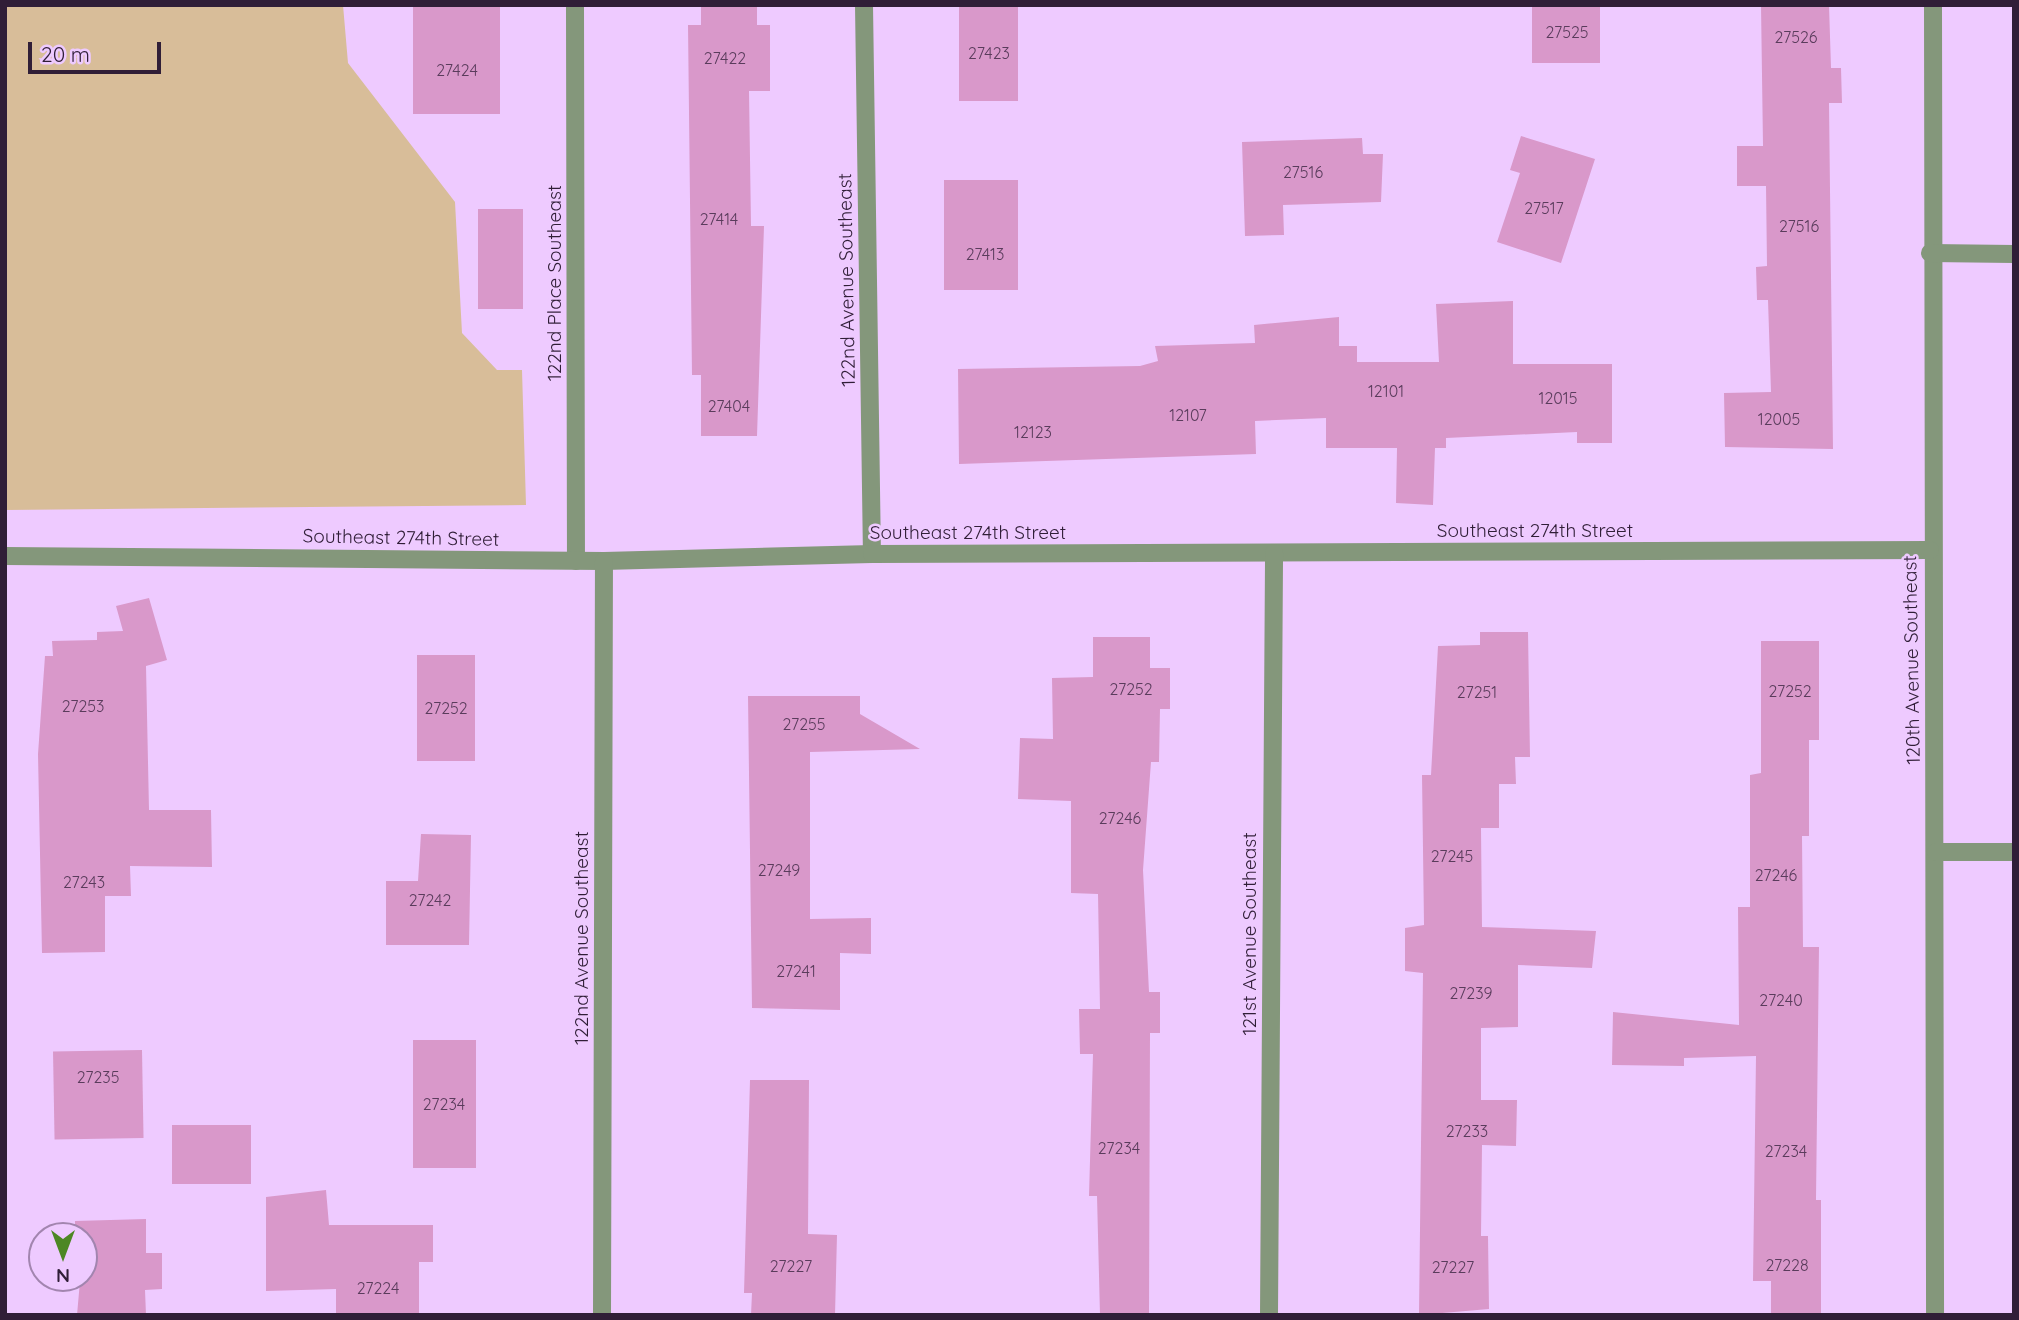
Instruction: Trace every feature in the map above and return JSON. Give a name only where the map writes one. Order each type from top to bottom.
[{"type":"street","name":"122nd Place Southeast","points":[[575,5],[576,561]]},
{"type":"street","name":"122nd Avenue Southeast","points":[[864,5],[872,554]]},
{"type":"street","name":"120th Avenue Southeast","points":[[1933,5],[1930,550],[1936,852],[1935,1315]]},
{"type":"street","points":[[1930,253],[2014,254]]},
{"type":"street","name":"Southeast 274th Street","points":[[5,556],[604,561],[872,554],[1930,550]]},
{"type":"street","name":"121st Avenue Southeast","points":[[1269,1315],[1273,553]]},
{"type":"street","name":"122nd Avenue Southeast","points":[[602,1315],[604,561]]},
{"type":"street","points":[[1936,852],[2014,852]]},
{"type":"shaded area","points":[[5,5],[343,5],[348,63],[455,202],[462,333],[497,370],[522,370],[526,505],[5,510]]},
{"type":"building","points":[[413,5],[500,5],[500,114],[413,114]]},
{"type":"building","points":[[701,5],[757,5],[757,25],[770,25],[770,91],[749,91],[751,226],[764,226],[757,436],[701,436],[701,375],[692,375],[688,25],[701,25]]},
{"type":"building","points":[[959,5],[1018,5],[1018,101],[959,101]]},
{"type":"building","points":[[1532,5],[1600,5],[1600,63],[1532,63]]},
{"type":"building","points":[[1761,5],[1829,5],[1831,68],[1841,68],[1842,103],[1829,103],[1833,449],[1725,447],[1724,393],[1771,392],[1768,300],[1757,300],[1756,267],[1767,266],[1766,186],[1737,186],[1737,146],[1763,146]]},
{"type":"building","points":[[1521,136],[1595,159],[1561,263],[1497,242],[1520,173],[1510,170]]},
{"type":"building","points":[[1362,138],[1363,154],[1383,154],[1381,202],[1283,205],[1284,235],[1245,236],[1242,142]]},
{"type":"building","points":[[944,180],[1018,180],[1018,290],[944,290]]},
{"type":"building","points":[[478,209],[523,209],[523,309],[478,309]]},
{"type":"building","points":[[1513,301],[1513,364],[1612,364],[1612,443],[1577,443],[1577,432],[1446,438],[1446,448],[1435,448],[1433,505],[1396,503],[1397,448],[1326,448],[1326,418],[1255,421],[1256,454],[959,464],[958,369],[1140,366],[1158,361],[1155,346],[1255,343],[1254,325],[1339,317],[1339,346],[1357,346],[1357,362],[1439,362],[1436,304]]},
{"type":"building","points":[[149,598],[167,660],[146,666],[149,810],[211,810],[212,867],[130,866],[131,896],[105,896],[105,952],[42,953],[38,754],[45,656],[53,656],[52,641],[97,640],[97,632],[123,631],[116,606]]},
{"type":"building","points":[[1480,632],[1528,632],[1530,757],[1515,757],[1516,784],[1499,784],[1499,828],[1481,828],[1482,927],[1596,931],[1592,968],[1518,965],[1518,1027],[1481,1028],[1481,1100],[1517,1100],[1516,1146],[1482,1145],[1481,1236],[1488,1236],[1489,1309],[1419,1315],[1423,973],[1405,971],[1405,928],[1424,925],[1422,775],[1431,775],[1438,646],[1480,645]]},
{"type":"building","points":[[1093,637],[1150,637],[1150,668],[1170,668],[1170,709],[1160,709],[1159,762],[1151,762],[1143,870],[1149,992],[1160,992],[1160,1033],[1150,1033],[1149,1315],[1100,1315],[1097,1196],[1089,1196],[1093,1054],[1080,1054],[1079,1009],[1100,1009],[1098,894],[1071,893],[1071,801],[1018,799],[1020,738],[1053,739],[1052,678],[1093,677]]},
{"type":"building","points":[[1761,641],[1819,641],[1819,740],[1809,740],[1809,836],[1802,836],[1803,947],[1819,947],[1816,1200],[1821,1200],[1821,1315],[1771,1315],[1771,1281],[1753,1281],[1756,1056],[1684,1058],[1684,1066],[1612,1065],[1613,1012],[1739,1025],[1738,907],[1750,907],[1750,775],[1761,773]]},
{"type":"building","points":[[417,655],[475,655],[475,761],[417,761]]},
{"type":"building","points":[[748,696],[860,696],[860,714],[920,749],[810,752],[810,919],[871,918],[871,954],[840,953],[840,1010],[752,1008]]},
{"type":"building","points":[[421,834],[471,835],[469,945],[386,945],[386,881],[418,881]]},
{"type":"building","points":[[413,1040],[476,1040],[476,1168],[413,1168]]},
{"type":"building","points":[[142,1050],[144,1138],[55,1140],[53,1052]]},
{"type":"building","points":[[750,1080],[809,1080],[808,1234],[837,1235],[835,1315],[751,1315],[752,1293],[744,1293]]},
{"type":"building","points":[[172,1125],[251,1125],[251,1184],[172,1184]]},
{"type":"building","points":[[326,1190],[329,1225],[433,1225],[433,1262],[419,1262],[419,1315],[336,1315],[336,1289],[266,1291],[266,1197]]},
{"type":"building","points":[[146,1219],[146,1253],[162,1253],[162,1289],[145,1290],[146,1315],[77,1315],[79,1292],[98,1292],[98,1222],[75,1221]]}]
